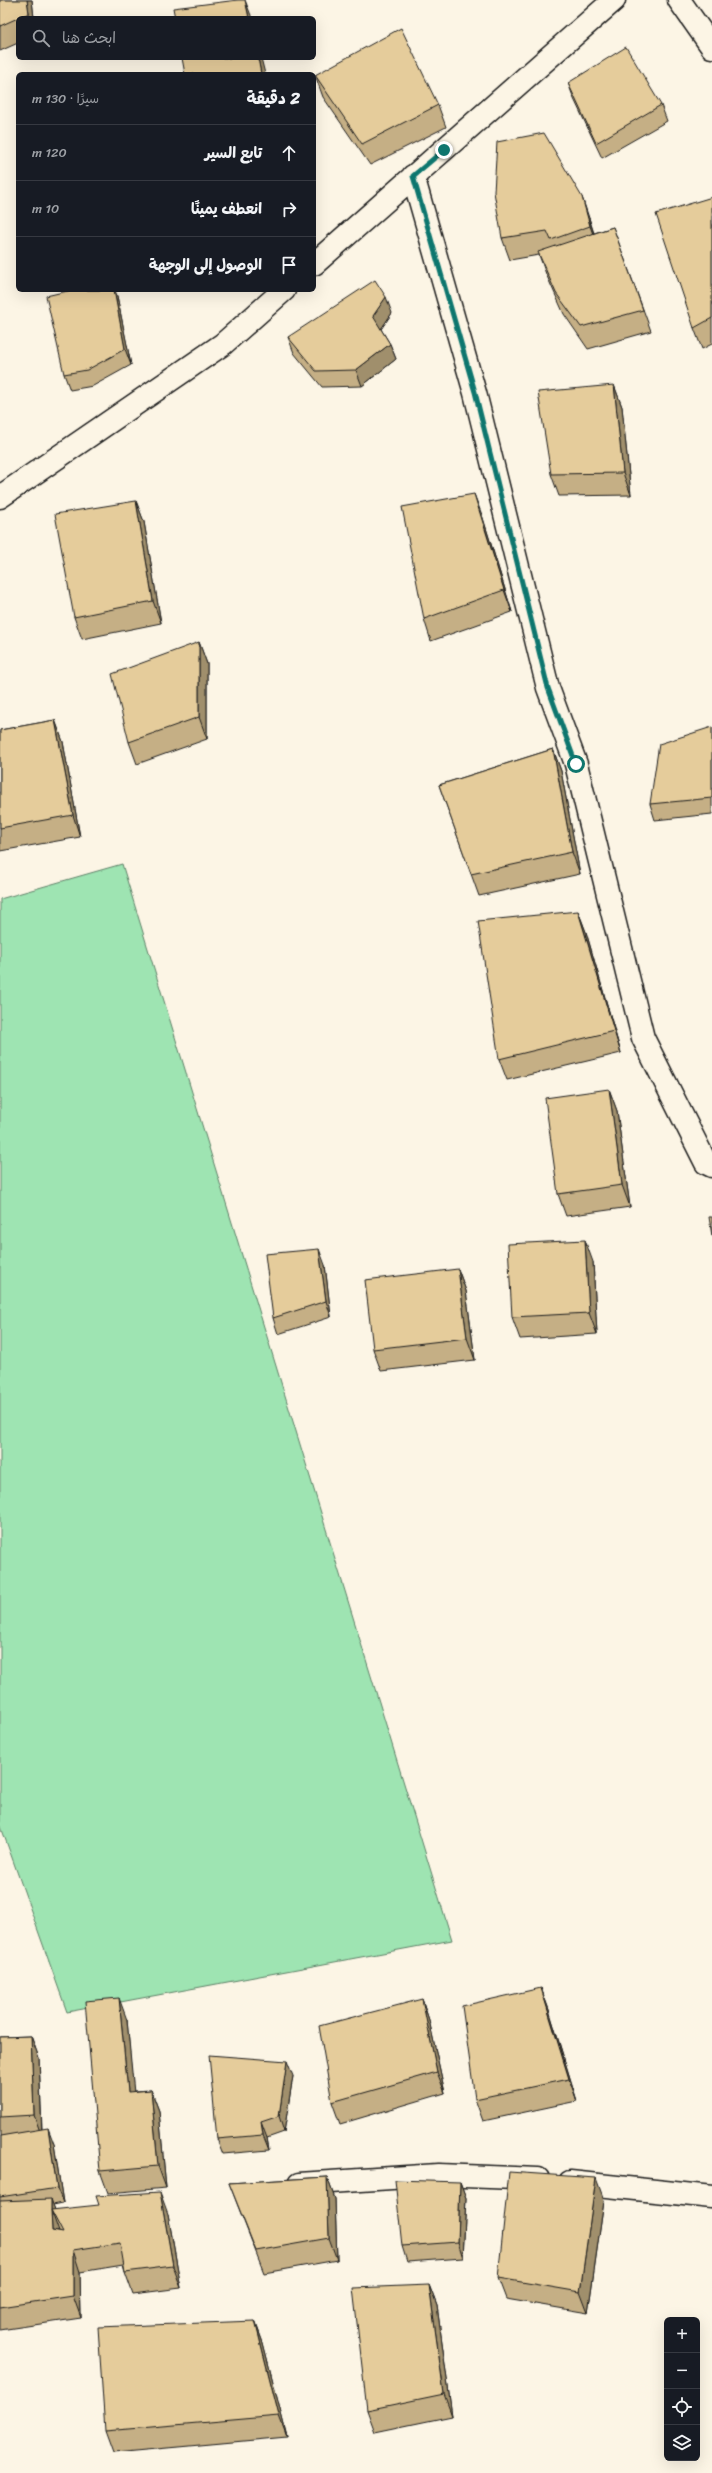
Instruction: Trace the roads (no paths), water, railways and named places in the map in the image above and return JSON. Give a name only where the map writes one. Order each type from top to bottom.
[{"type":"street","points":[[316,262],[614,0]]},
{"type":"street","points":[[678,0],[712,47]]},
{"type":"street","points":[[413,176],[475,392],[548,688],[576,764],[643,1038],[706,1162],[712,1166]]},
{"type":"street","points":[[0,497],[223,344],[282,292]]},
{"type":"street","points":[[275,2186],[438,2175],[549,2180],[712,2197]]}]
